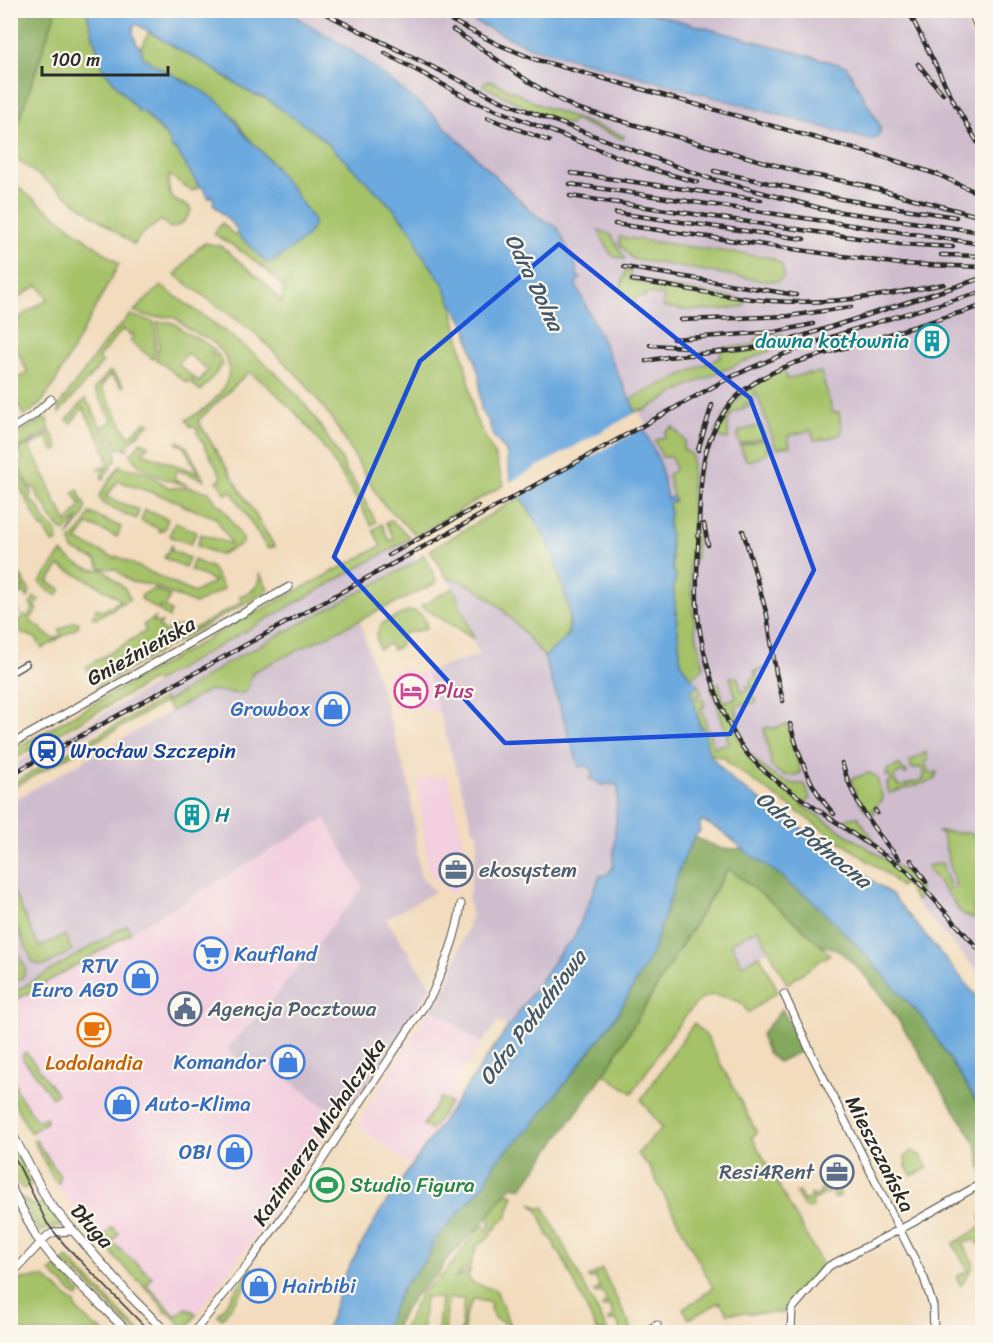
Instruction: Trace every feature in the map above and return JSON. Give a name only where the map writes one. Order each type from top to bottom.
[{"type":"street","points":[[971,10],[979,18],[982,37]]},
{"type":"street","points":[[10,430],[34,415],[51,399]]},
{"type":"street","name":"Gnieźnieńska","points":[[10,745],[289,587]]},
{"type":"street","points":[[10,673],[26,664]]},
{"type":"street","name":"Kazimierza Michalczyka","points":[[194,1332],[307,1184],[432,994],[458,927],[461,904]]},
{"type":"street","name":"Mieszczańska","points":[[784,994],[929,1292],[933,1306],[934,1332]]},
{"type":"street","name":"Długa","points":[[10,1130],[43,1196],[73,1232],[166,1332]]},
{"type":"street","points":[[10,1186],[24,1215],[60,1266],[128,1332]]},
{"type":"street","points":[[791,1332],[792,1309],[829,1266],[977,1186]]},
{"type":"street","points":[[10,1276],[41,1242],[54,1232],[73,1232]]},
{"type":"street","points":[[644,1332],[657,1325]]},
{"type":"highlighted area","points":[[559,244],[750,398],[814,570],[730,734],[505,743],[334,557],[420,361]]},
{"type":"shaded area","points":[[286,11],[452,11],[527,46],[874,140],[880,126],[846,66],[643,11],[961,11],[982,63],[982,976],[919,906],[895,866],[732,760],[709,754],[689,693],[698,684],[692,678],[704,667],[695,630],[685,519],[664,522],[644,428],[576,285],[578,277],[576,266],[558,228],[534,214],[430,112],[354,52]]},
{"type":"shaded area","points":[[407,540],[418,561],[229,662],[166,702],[161,694],[11,778],[10,767]]},
{"type":"shaded area","points":[[430,550],[568,606],[567,635],[544,657],[593,775],[590,779],[604,786],[605,784],[618,785],[613,866],[608,874],[600,876],[573,940],[563,948],[507,1027],[498,1021],[482,1044],[431,1007],[434,1002],[437,1004],[448,984],[472,917],[468,898],[478,843],[477,833],[473,828],[427,671],[479,655],[456,594]]},
{"type":"shaded area","points":[[360,621],[409,784],[420,875],[435,892],[386,919],[431,986],[355,1104],[344,1106],[339,1113],[322,1105],[266,1063],[240,1061],[227,1048],[272,1000],[363,887],[325,818],[11,1003],[10,802],[209,690],[240,694],[253,673]]},
{"type":"shaded area","points":[[409,667],[412,675],[427,671],[439,713],[425,708],[397,706],[394,703],[385,674]]},
{"type":"shaded area","points":[[444,775],[448,777],[463,844],[457,893],[451,894],[428,871],[417,783],[420,780]]},
{"type":"shaded area","points":[[325,818],[363,887],[272,1000],[227,1048],[240,1061],[265,1063],[322,1105],[339,1113],[315,1151],[276,1204],[276,1208],[197,1314],[189,1309],[183,1310],[176,1316],[147,1284],[152,1277],[83,1217],[56,1185],[11,1083],[11,1003]]},
{"type":"shaded area","points":[[758,928],[770,950],[742,965],[730,943]]},
{"type":"shaded area","points":[[431,1007],[482,1044],[455,1082],[459,1085],[453,1093],[458,1097],[410,1165],[357,1125]]},
{"type":"green space","points":[[10,11],[56,11],[11,144]]},
{"type":"green space","points":[[56,11],[86,11],[103,69],[139,112],[143,112],[169,139],[171,148],[180,154],[199,187],[192,191],[169,175],[171,196],[178,202],[189,206],[191,211],[185,220],[174,227],[170,228],[161,220],[144,233],[134,245],[11,155],[11,144]]},
{"type":"green space","points":[[149,32],[206,64],[252,94],[265,98],[322,137],[395,210],[414,234],[419,250],[443,283],[451,302],[474,415],[495,456],[504,485],[416,535],[382,503],[331,417],[303,381],[255,333],[175,275],[193,253],[205,243],[221,246],[267,285],[281,302],[284,289],[279,282],[252,259],[214,234],[222,223],[267,263],[308,212],[268,158],[247,137],[234,117],[219,103],[143,57],[141,47]]},
{"type":"green space","points":[[486,81],[494,82],[542,106],[624,136],[623,139],[573,120],[570,125],[541,115],[482,85]]},
{"type":"green space","points":[[11,182],[119,264],[53,386],[41,403],[26,415],[23,415],[11,388],[10,382],[28,373],[14,345],[11,328],[22,316],[48,299],[38,285],[11,302]]},
{"type":"green space","points":[[598,230],[611,235],[625,259],[612,256]]},
{"type":"green space","points":[[619,237],[772,258],[782,265],[784,276],[778,281],[765,281],[633,259],[620,245]]},
{"type":"green space","points":[[627,268],[631,269],[630,280],[746,300],[744,306],[720,310],[686,310],[663,307],[664,296],[645,293],[645,297],[639,296],[635,299],[634,305],[628,303],[621,286]]},
{"type":"green space","points":[[161,286],[242,344],[297,395],[329,439],[376,522],[371,525],[333,461],[304,422],[287,404],[249,372],[198,421],[275,547],[267,548],[231,491],[226,494],[217,481],[222,478],[197,432],[198,429],[190,426],[186,420],[205,408],[222,390],[229,370],[227,360],[213,342],[189,329],[175,318],[150,316],[134,311]]},
{"type":"green space","points":[[130,315],[154,322],[153,359],[130,341],[134,335],[132,333],[130,335],[123,329],[98,358],[103,362],[59,413],[58,407],[105,342]]},
{"type":"green space","points":[[157,322],[176,324],[184,332],[216,351],[211,354],[213,356],[218,354],[223,366],[218,367],[219,369],[201,391],[191,383],[195,378],[199,382],[208,370],[187,353],[178,364],[193,377],[187,383],[156,359],[159,346]]},
{"type":"green space","points":[[783,334],[785,344],[687,386],[643,411],[641,409],[636,412],[630,399],[721,357],[721,348],[754,345],[755,339]]},
{"type":"green space","points":[[784,368],[787,379],[821,372],[833,413],[839,412],[841,434],[827,439],[814,440],[811,430],[788,436],[790,446],[776,448],[756,391],[750,407],[747,408],[748,402],[744,403],[745,408],[730,416],[728,439],[721,438],[715,433],[728,411],[743,394]]},
{"type":"green space","points":[[109,372],[124,385],[122,387],[110,375],[101,387],[129,437],[144,423],[150,424],[125,447],[129,449],[118,448],[103,426],[113,421],[94,389]]},
{"type":"green space","points":[[85,399],[116,450],[116,462],[114,461],[110,467],[104,480],[101,476],[106,468],[99,470],[98,468],[109,464],[106,457],[108,456],[83,408],[71,423],[67,420]]},
{"type":"green space","points":[[43,418],[47,420],[50,430],[11,452],[11,438]]},
{"type":"green space","points":[[762,425],[765,437],[740,444],[737,435],[740,434],[739,431]]},
{"type":"green space","points":[[673,427],[685,441],[683,449],[692,455],[691,506],[696,534],[696,556],[694,556],[695,559],[689,561],[695,630],[704,667],[691,678],[681,663],[673,583],[676,575],[673,571],[668,518],[670,517],[669,503],[674,501],[668,475],[674,471],[675,467],[671,457],[662,457],[655,441],[666,436],[665,432]]},
{"type":"green space","points":[[51,432],[59,449],[54,452],[47,437],[29,446],[67,523],[81,505],[73,492],[78,490],[86,508],[83,517],[67,537],[79,517],[64,532],[50,517],[36,489],[31,488],[19,463],[23,460],[18,450]]},
{"type":"green space","points":[[766,439],[769,446],[764,456],[746,460],[740,446]]},
{"type":"green space","points":[[178,441],[187,447],[204,480],[177,470],[174,479],[187,485],[172,481],[147,471],[130,455],[141,442],[148,445],[143,453],[198,473],[183,446],[177,444]]},
{"type":"green space","points":[[10,457],[31,492],[30,499],[57,532],[58,542],[52,543],[43,527],[41,528],[17,481],[15,482],[11,474]]},
{"type":"green space","points":[[120,465],[123,468],[148,474],[169,488],[188,487],[209,492],[217,504],[221,505],[243,539],[243,543],[220,555],[197,546],[201,534],[231,544],[216,518],[182,505],[182,503],[118,481],[106,497],[139,510],[136,519],[103,504],[99,496]]},
{"type":"green space","points":[[520,497],[538,524],[553,553],[569,616],[565,638],[544,657],[513,620],[489,598],[462,582],[447,578],[430,550]]},
{"type":"green space","points":[[145,510],[168,519],[164,530],[159,532],[160,529],[141,521]]},
{"type":"green space","points":[[90,513],[121,527],[117,537],[88,524],[77,541],[115,558],[116,556],[194,593],[215,581],[190,570],[194,560],[212,568],[224,589],[195,604],[151,585],[131,582],[115,569],[100,568],[96,560],[73,550],[70,542],[86,522]]},
{"type":"green space","points":[[391,520],[411,538],[11,761],[11,751],[223,630],[381,546],[373,530],[382,524],[389,541],[394,539],[386,523]]},
{"type":"green space","points":[[175,522],[196,532],[191,544],[171,537]]},
{"type":"green space","points":[[172,545],[171,550],[189,558],[185,567],[164,558]]},
{"type":"green space","points":[[62,552],[81,566],[104,570],[125,589],[130,599],[97,618],[92,617],[97,608],[103,611],[121,600],[96,584],[59,566],[48,582],[61,589],[57,596],[45,588],[40,582]]},
{"type":"green space","points":[[423,554],[436,578],[436,583],[253,672],[247,691],[240,694],[209,690],[172,711],[165,702],[11,789],[11,784],[164,698],[166,702],[229,662],[418,561]]},
{"type":"green space","points":[[259,573],[269,590],[168,647],[167,631],[171,626],[186,626],[190,631],[242,602],[239,596],[257,586]]},
{"type":"green space","points":[[20,575],[30,591],[28,598],[24,592],[11,599],[11,596],[23,588],[16,577]]},
{"type":"green space","points":[[453,588],[456,594],[474,639],[421,606]]},
{"type":"green space","points":[[154,589],[170,596],[165,608],[171,611],[169,618],[160,611],[161,605],[158,610],[141,599],[142,595]]},
{"type":"green space","points":[[34,597],[39,600],[34,607],[37,609],[30,621],[42,631],[54,639],[61,635],[59,630],[73,622],[79,622],[78,627],[42,649],[36,638],[21,633],[17,624],[23,615],[28,617],[33,607],[30,605]]},
{"type":"green space","points":[[11,599],[19,612],[14,618],[11,612]]},
{"type":"green space","points":[[409,611],[422,616],[426,629],[404,633],[400,646],[393,650],[389,644],[379,649],[376,635],[381,625]]},
{"type":"green space","points":[[155,618],[154,621],[158,624],[162,623],[159,627],[164,631],[164,649],[99,687],[97,686],[86,667],[146,631],[143,625]]},
{"type":"green space","points":[[769,666],[770,668],[756,672],[759,685],[752,688],[757,702],[736,706],[739,726],[735,727],[742,744],[774,776],[794,784],[805,784],[810,799],[801,805],[902,870],[920,887],[920,897],[916,901],[905,883],[900,887],[891,877],[745,775],[727,762],[726,758],[709,754],[690,693],[698,684],[702,694],[696,695],[697,699],[703,698],[705,706],[701,708],[714,747],[729,743],[711,685],[719,683],[724,702],[736,698],[730,677],[737,677],[742,692],[748,690],[746,686],[751,686],[750,680],[755,676],[754,671]]},
{"type":"green space","points":[[787,724],[801,773],[789,776],[772,767],[764,728],[770,727],[771,729]]},
{"type":"green space","points":[[926,752],[928,761],[925,762],[929,774],[937,772],[935,780],[889,793],[887,783],[891,781],[889,775],[885,776],[888,769],[900,765],[903,770],[906,770],[907,774],[901,772],[894,777],[899,786],[920,781],[924,778],[924,771],[920,767],[912,769],[910,761]]},
{"type":"green space","points":[[869,773],[876,776],[883,799],[873,809],[875,812],[873,814],[865,810],[857,798],[851,779]]},
{"type":"green space","points":[[859,817],[873,838],[872,843],[843,820]]},
{"type":"green space","points":[[937,832],[969,833],[982,839],[982,905],[973,908],[976,919],[960,912],[927,868],[927,866],[942,863],[951,889],[956,888],[942,834]]},
{"type":"green space","points":[[694,837],[722,849],[743,849],[806,895],[849,937],[926,1022],[982,1110],[982,1174],[978,1150],[971,1136],[906,1032],[871,983],[853,963],[837,950],[822,946],[728,868],[604,1074],[522,1188],[512,1186],[484,1222],[446,1260],[440,1272],[413,1297],[399,1319],[396,1332],[384,1332],[403,1288],[429,1254],[431,1241],[485,1184],[496,1161],[531,1127],[620,1010],[652,953],[680,868]]},
{"type":"green space","points":[[729,868],[792,919],[830,954],[787,984],[758,929],[731,943],[742,965],[760,955],[778,991],[748,1013],[741,1002],[718,996],[705,997],[678,1026],[632,1093],[604,1074]]},
{"type":"green space","points":[[10,884],[39,947],[65,935],[72,951],[46,965],[33,962],[18,930],[11,921]]},
{"type":"green space","points":[[127,925],[131,933],[11,1003],[14,1000],[11,994]]},
{"type":"green space","points":[[10,943],[18,952],[26,970],[23,977],[11,985]]},
{"type":"green space","points":[[782,1009],[803,1050],[778,1062],[767,1052],[761,1035]]},
{"type":"green space","points":[[694,1023],[707,1037],[757,1133],[752,1137],[822,1264],[784,1313],[727,1313],[720,1302],[689,1319],[683,1308],[713,1288],[648,1165],[637,1154],[662,1128],[641,1100]]},
{"type":"green space","points":[[23,1053],[27,1053],[57,1094],[52,1098],[22,1058]]},
{"type":"green space","points":[[10,1076],[16,1085],[16,1090],[37,1121],[47,1118],[47,1122],[30,1133],[13,1100]]},
{"type":"green space","points":[[441,1097],[450,1103],[431,1130],[423,1125]]},
{"type":"green space","points":[[35,1139],[60,1176],[59,1183],[54,1180],[33,1140]]},
{"type":"green space","points":[[11,1142],[31,1184],[23,1189],[18,1185],[13,1174]]},
{"type":"green space","points":[[912,1151],[921,1156],[928,1168],[912,1176],[906,1167],[905,1156]]},
{"type":"green space","points":[[836,1181],[840,1196],[834,1198],[831,1191],[812,1201],[813,1207],[809,1209],[804,1207],[796,1193],[799,1192],[804,1201],[811,1198],[812,1194],[814,1197],[821,1193],[820,1190],[826,1187],[828,1190],[834,1186],[833,1183]]},
{"type":"green space","points":[[506,1193],[514,1195],[507,1217],[494,1231],[488,1226],[491,1221],[487,1218]]},
{"type":"green space","points":[[21,1198],[28,1201],[31,1206],[43,1203],[62,1226],[47,1228],[39,1232]]},
{"type":"green space","points":[[531,1203],[539,1208],[544,1207],[608,1332],[597,1331],[561,1254],[555,1249],[538,1211]]},
{"type":"green space","points":[[981,1214],[982,1245],[973,1240],[962,1244],[973,1262],[972,1269],[961,1286],[956,1277],[968,1270],[953,1244],[981,1227]]},
{"type":"green space","points":[[482,1225],[491,1232],[491,1235],[477,1246],[470,1266],[454,1278],[471,1268],[468,1277],[473,1283],[496,1290],[512,1330],[509,1332],[508,1325],[495,1319],[490,1308],[491,1303],[473,1299],[465,1316],[464,1332],[461,1332],[464,1299],[448,1298],[445,1332],[438,1332],[441,1298],[425,1297],[422,1332],[402,1332],[421,1293],[444,1274]]},
{"type":"green space","points":[[112,1227],[119,1233],[112,1242],[152,1277],[147,1285],[176,1316],[186,1308],[197,1314],[186,1329],[167,1311],[165,1312],[155,1297],[114,1256],[103,1238]]},
{"type":"green space","points":[[68,1258],[140,1332],[136,1332],[81,1277],[62,1262]]},
{"type":"green space","points":[[56,1267],[81,1294],[77,1298],[50,1272]]},
{"type":"green space","points":[[252,1268],[257,1271],[222,1319],[218,1315]]},
{"type":"green space","points":[[602,1269],[633,1332],[618,1332],[621,1330],[616,1319],[610,1322],[608,1319],[614,1316],[609,1305],[603,1308],[602,1305],[607,1302],[602,1291],[596,1294],[594,1291],[600,1288],[595,1277],[589,1279],[588,1277]]},
{"type":"green space","points":[[44,1277],[75,1304],[77,1310],[95,1327],[104,1332],[11,1332],[11,1289],[20,1279]]},
{"type":"water","points":[[86,11],[286,11],[354,52],[430,112],[534,214],[558,228],[576,266],[578,277],[581,278],[576,285],[660,463],[667,499],[673,497],[675,501],[669,503],[670,518],[668,519],[673,571],[676,575],[673,584],[681,663],[690,677],[698,684],[690,693],[700,728],[703,726],[709,754],[734,782],[799,826],[892,895],[982,1003],[982,1110],[926,1022],[849,937],[806,895],[750,855],[723,832],[703,821],[700,823],[700,831],[694,837],[680,868],[652,953],[620,1010],[531,1127],[496,1161],[485,1184],[431,1241],[429,1254],[403,1288],[384,1332],[326,1332],[345,1274],[381,1210],[563,948],[573,940],[600,876],[608,874],[613,867],[618,785],[606,784],[604,786],[589,779],[593,775],[588,765],[579,767],[544,657],[568,636],[570,623],[569,607],[553,553],[511,482],[506,451],[494,437],[488,420],[481,411],[479,375],[467,328],[451,302],[443,283],[419,250],[414,234],[395,210],[321,137],[265,98],[252,94],[206,64],[138,25],[134,25],[133,33],[137,45],[141,47],[143,57],[219,102],[283,178],[314,221],[313,227],[298,244],[273,262],[267,263],[237,234],[237,229],[213,204],[214,199],[211,196],[209,198],[202,187],[199,187],[176,149],[171,148],[169,139],[144,112],[139,112],[103,69]]},
{"type":"water","points":[[452,11],[643,11],[846,66],[880,126],[880,132],[878,137],[867,139],[527,46]]},
{"type":"pier","points":[[639,411],[646,426],[517,498],[510,488],[508,483]]},
{"type":"waterway","points":[[431,1241],[437,1246]]},
{"type":"tram line","points":[[10,1148],[47,1223],[64,1244],[150,1332]]},
{"type":"railway","points":[[318,10],[501,101],[708,178],[827,210]]},
{"type":"railway","points":[[431,10],[497,44],[534,59],[887,158],[939,175],[982,195]]},
{"type":"railway","points":[[908,10],[955,104],[982,150]]},
{"type":"railway","points":[[453,30],[529,81],[576,108],[803,173],[864,185]]},
{"type":"railway","points":[[385,53],[473,101],[647,168],[697,182]]},
{"type":"railway","points":[[918,64],[943,94]]},
{"type":"railway","points":[[488,118],[549,141]]},
{"type":"railway","points":[[714,171],[841,199],[956,217]]},
{"type":"railway","points":[[571,173],[761,200]]},
{"type":"railway","points":[[570,184],[982,244]]},
{"type":"railway","points":[[858,184],[982,217]]},
{"type":"railway","points":[[570,196],[899,244],[953,247]]},
{"type":"railway","points":[[976,206],[982,208]]},
{"type":"railway","points":[[820,209],[982,232]]},
{"type":"railway","points":[[616,213],[804,239]]},
{"type":"railway","points":[[615,224],[900,264],[982,267]]},
{"type":"railway","points":[[941,255],[982,256]]},
{"type":"railway","points":[[624,267],[796,295]]},
{"type":"railway","points":[[646,361],[749,349],[784,342],[982,278]]},
{"type":"railway","points":[[632,280],[738,297],[790,302],[842,300],[910,290]]},
{"type":"railway","points":[[903,292],[944,284]]},
{"type":"railway","points":[[10,775],[727,379],[821,341],[982,292]]},
{"type":"railway","points":[[982,306],[794,363],[764,377],[738,395],[716,426],[706,453],[701,480],[697,584],[702,641],[713,683],[729,724],[749,756],[783,786],[906,870],[982,953]]},
{"type":"railway","points":[[681,320],[789,316],[851,307]]},
{"type":"railway","points":[[673,339],[775,332],[813,324]]},
{"type":"railway","points":[[650,345],[686,347]]},
{"type":"railway","points":[[698,450],[712,405]]},
{"type":"railway","points":[[389,555],[478,506]]},
{"type":"railway","points":[[704,524],[708,545]]},
{"type":"railway","points":[[743,531],[767,615],[783,701]]},
{"type":"railway","points":[[790,724],[812,783],[834,814]]},
{"type":"railway","points":[[842,763],[858,803],[880,837],[899,859]]},
{"type":"railway","points":[[911,860],[926,882]]},
{"type":"place","name":"dawna kotłownia","points":[[932,341]]},
{"type":"place","name":"Plus","points":[[411,691]]},
{"type":"place","name":"Growbox","points":[[333,709]]},
{"type":"place","name":"Wrocław Szczepin","points":[[47,751]]},
{"type":"place","name":"H","points":[[192,815]]},
{"type":"place","name":"ekosystem","points":[[456,870]]},
{"type":"place","name":"Kaufland","points":[[211,954]]},
{"type":"place","name":"RTV Euro AGD","points":[[141,978]]},
{"type":"place","name":"Agencja Pocztowa","points":[[185,1009]]},
{"type":"place","name":"Lodolandia","points":[[94,1030]]},
{"type":"place","name":"Komandor","points":[[288,1062]]},
{"type":"place","name":"Auto-Klima","points":[[122,1104]]},
{"type":"place","name":"OBI","points":[[235,1152]]},
{"type":"place","name":"Resi4Rent","points":[[837,1172]]},
{"type":"place","name":"Studio Figura","points":[[327,1185]]},
{"type":"place","name":"Hairbibi","points":[[259,1286]]},
{"type":"water label","name":"Odra Dolna","points":[[535,282]]},
{"type":"water label","name":"Odra Północna","points":[[814,839]]},
{"type":"water label","name":"Odra Południowa","points":[[532,1017]]}]
